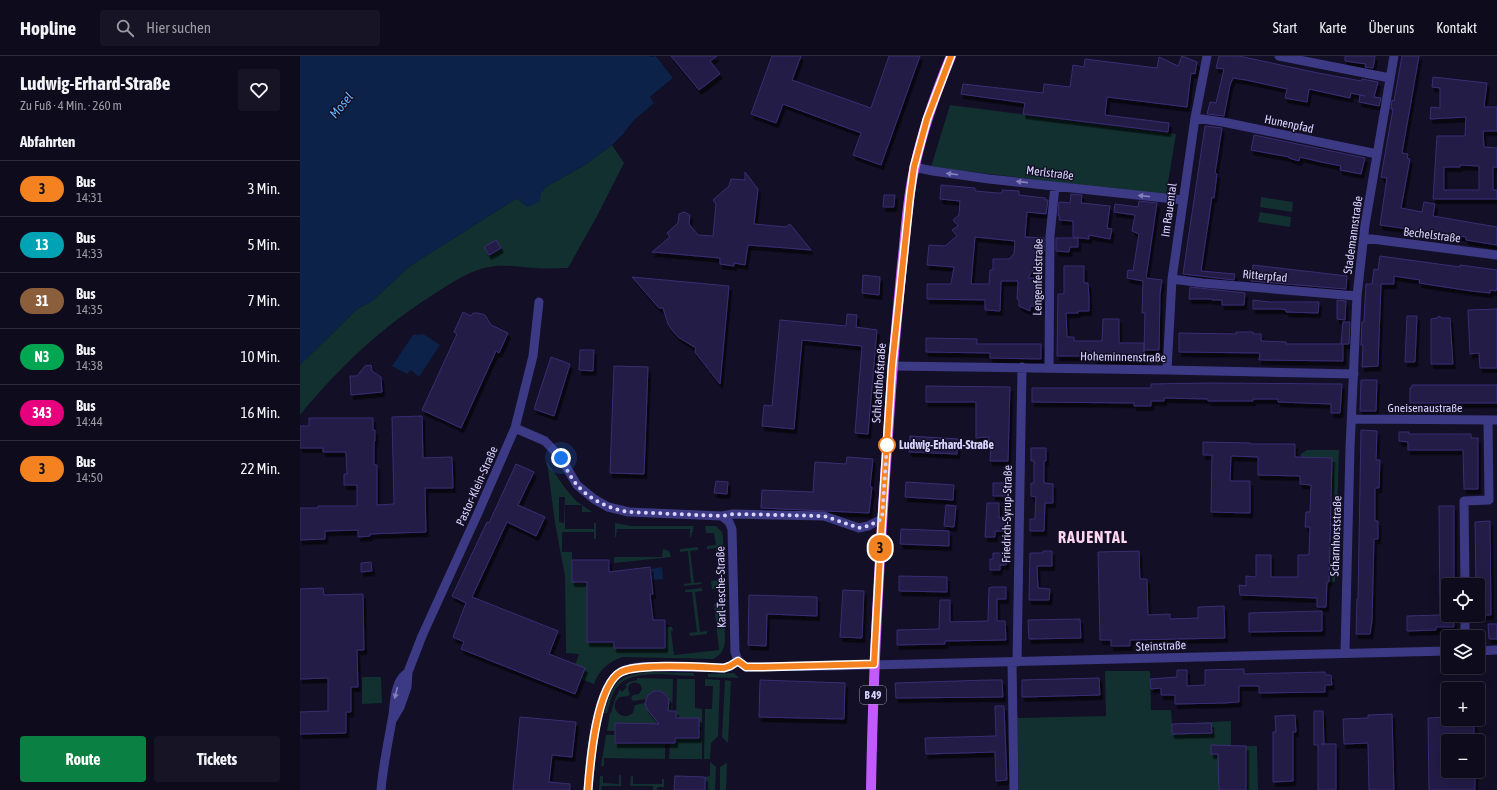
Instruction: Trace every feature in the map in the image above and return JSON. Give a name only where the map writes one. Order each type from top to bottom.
[{"type":"main road","name":"Schlachthofstraße","points":[[870,790],[874,664],[882,519],[892,366],[907,216],[914,167],[927,119],[951,56]]},
{"type":"street","name":"Im Rauental","points":[[1167,370],[1172,279],[1195,118],[1207,56]]},
{"type":"street","points":[[1279,56],[1390,78]]},
{"type":"street","name":"Stademannstraße","points":[[1352,419],[1357,296],[1364,238],[1394,56]]},
{"type":"street","name":"Hunenpfad","points":[[1195,118],[1223,122],[1377,154]]},
{"type":"street","name":"Merlstraße","points":[[914,167],[933,171],[1055,186],[1183,200]]},
{"type":"street","name":"Lengenfeldstraße","points":[[1049,368],[1050,236],[1055,186]]},
{"type":"street","name":"Bechelstraße","points":[[1364,238],[1497,255]]},
{"type":"street","name":"Ritterpfad","points":[[1172,279],[1210,284],[1357,296]]},
{"type":"street","name":"Pastor-Klein-Straße","points":[[381,790],[389,733],[393,719],[393,705],[398,684],[408,672],[430,616],[478,513],[515,428],[533,356],[539,302]]},
{"type":"street","name":"Hoheminnenstraße","points":[[892,366],[1022,367],[1354,374]]},
{"type":"street","name":"Friedrich-Syrup-Straße","points":[[1014,790],[1014,662],[1022,367]]},
{"type":"street","name":"Gneisenaustraße","points":[[1352,419],[1492,420]]},
{"type":"street","name":"Scharnhorststraße","points":[[1345,653],[1352,419]]},
{"type":"street","points":[[1465,578],[1464,501],[1489,500],[1492,420]]},
{"type":"street","points":[[515,428],[544,441],[561,458],[577,485],[594,499],[608,507],[629,512],[722,516],[733,514],[824,516],[859,528],[868,526],[882,519]]},
{"type":"street","name":"Karl-Tesche-Straße","points":[[722,516],[729,522],[732,529],[735,652],[738,661]]},
{"type":"street","points":[[1485,651],[1497,650]]},
{"type":"street","name":"Steinstraße","points":[[874,664],[1441,651]]},
{"type":"street","points":[[588,790],[592,752],[603,696],[612,679],[620,672],[642,667],[724,668],[738,661],[746,667],[874,664]]},
{"type":"green space","points":[[950,105],[1176,134],[1166,195],[931,167]]},
{"type":"green space","points":[[612,145],[624,163],[568,268],[495,266],[476,271],[462,277],[417,305],[381,333],[331,379],[300,415],[300,365],[357,309],[371,302],[410,266],[517,198],[527,207],[547,186],[585,165]]},
{"type":"green space","points":[[1261,197],[1293,202],[1292,212],[1260,207]]},
{"type":"green space","points":[[1260,212],[1291,217],[1290,227],[1258,222]]},
{"type":"green space","points":[[1307,450],[1339,450],[1335,582],[1329,582],[1332,458],[1301,457],[1301,454]]},
{"type":"green space","points":[[547,462],[565,488],[576,501],[582,505],[565,505],[565,529],[594,529],[594,523],[596,523],[596,539],[594,539],[594,532],[562,532],[562,552],[572,552],[572,582],[592,582],[587,587],[587,642],[609,642],[614,638],[615,648],[665,648],[665,627],[672,627],[673,631],[671,631],[674,655],[719,650],[714,604],[722,602],[721,589],[712,589],[711,581],[720,580],[716,548],[707,549],[707,546],[716,545],[714,533],[706,533],[705,526],[716,526],[722,532],[723,537],[725,641],[723,650],[720,654],[713,659],[623,657],[609,663],[598,675],[594,684],[581,679],[575,665],[579,654],[566,653],[565,576],[555,523]],"holes":[[[559,497],[565,497],[564,523],[559,522]]]},
{"type":"green space","points":[[582,505],[592,512],[582,512]]},
{"type":"green space","points":[[615,523],[631,526],[694,526],[691,537],[690,529],[617,529],[615,537]]},
{"type":"green space","points":[[698,547],[698,550],[690,551],[694,583],[701,582],[702,584],[684,586],[684,584],[691,583],[688,551],[680,552],[680,549]]},
{"type":"green space","points":[[663,549],[669,551],[671,557],[614,563],[614,557],[662,557]]},
{"type":"green space","points":[[702,588],[702,591],[695,592],[700,632],[707,631],[707,634],[690,636],[689,633],[697,632],[692,592],[685,592],[685,590]]},
{"type":"green space","points":[[1105,671],[1150,671],[1151,710],[1171,710],[1172,724],[1231,721],[1231,746],[1257,746],[1258,790],[1019,790],[1017,718],[1106,716]]},
{"type":"green space","points":[[648,672],[693,673],[695,676],[653,674],[632,677],[617,687],[612,696],[607,713],[604,713],[610,694],[617,683],[629,676]]},
{"type":"green space","points":[[734,673],[739,678],[708,677],[708,674]]},
{"type":"green space","points":[[362,677],[381,677],[382,703],[362,704]]},
{"type":"green space","points":[[637,678],[673,679],[672,718],[669,718],[667,709],[669,699],[667,695],[661,691],[654,691],[648,695],[646,699],[633,701],[631,698],[633,695],[639,694],[642,689],[640,684],[634,682],[629,685],[628,689],[630,694],[628,696],[620,697],[616,701],[615,709],[617,712],[620,715],[628,716],[633,713],[635,705],[645,703],[647,709],[664,724],[615,723],[615,731],[607,731],[610,713],[620,689],[622,692],[627,687],[625,685],[629,682],[637,680]]},
{"type":"green space","points":[[677,679],[695,679],[695,708],[702,709],[702,727],[699,727],[699,718],[676,718]]},
{"type":"green space","points":[[705,679],[720,680],[718,736],[711,743],[710,759],[704,759],[705,709],[712,709],[713,686],[705,686]]},
{"type":"green space","points":[[725,680],[731,681],[728,743],[722,737]]},
{"type":"green space","points":[[699,730],[702,730],[702,759],[669,759],[670,743],[675,743],[675,738],[699,738]]},
{"type":"green space","points":[[606,735],[615,735],[615,743],[665,744],[665,759],[604,758],[604,766],[601,766]]},
{"type":"green space","points":[[710,762],[716,767],[715,790],[705,790],[705,777],[710,776]]},
{"type":"green space","points":[[727,763],[726,790],[720,790],[720,767]]},
{"type":"green space","points":[[619,775],[621,775],[621,786],[602,786],[601,790],[599,790],[600,776],[603,776],[603,783],[619,784]]},
{"type":"green space","points":[[631,776],[633,776],[633,784],[662,784],[662,779],[664,779],[664,787],[657,787],[657,790],[653,790],[653,786],[630,786]]},
{"type":"water","name":"Mosel","points":[[300,56],[656,56],[673,78],[650,97],[654,103],[633,121],[612,145],[585,165],[547,186],[541,193],[540,202],[527,207],[517,198],[410,266],[371,302],[357,309],[300,365]]},
{"type":"water","points":[[423,334],[440,345],[419,377],[411,370],[407,374],[392,366],[413,335]]},
{"type":"water","points":[[662,567],[663,579],[652,580],[651,569]]},
{"type":"pier","points":[[656,56],[659,56],[675,78],[652,97],[656,102],[654,103],[650,97],[673,78]]},
{"type":"building","points":[[671,56],[717,56],[710,61],[720,74],[699,90]]},
{"type":"building","points":[[772,56],[801,56],[792,80],[871,108],[889,56],[920,56],[881,165],[853,155],[861,133],[783,104],[776,123],[751,114]]},
{"type":"building","points":[[1182,56],[1197,62],[1195,74],[1191,73],[1187,107],[1107,97],[1105,115],[1169,123],[1168,132],[1023,114],[1025,103],[961,94],[963,84],[1043,93],[1044,84],[1070,87],[1073,65],[1084,67],[1085,59],[1157,68],[1159,57],[1178,66]]},
{"type":"building","points":[[1219,56],[1239,56],[1318,73],[1361,81],[1362,79],[1378,82],[1374,97],[1381,98],[1379,106],[1359,102],[1360,95],[1365,96],[1351,93],[1350,98],[1309,89],[1307,102],[1285,98],[1287,89],[1233,78],[1230,85],[1224,116],[1207,114],[1210,102],[1216,103],[1224,69],[1216,68]]},
{"type":"building","points":[[1345,56],[1375,56],[1373,68],[1365,67],[1366,64],[1345,61]]},
{"type":"building","points":[[1402,56],[1419,56],[1402,153],[1408,154],[1407,158],[1410,159],[1401,208],[1422,212],[1424,202],[1435,204],[1433,216],[1497,227],[1497,245],[1466,240],[1466,237],[1380,225],[1387,178],[1381,177],[1393,109],[1391,109],[1392,100],[1394,101]]},
{"type":"building","points":[[1433,77],[1487,83],[1484,107],[1497,107],[1497,131],[1483,131],[1484,147],[1497,148],[1497,167],[1493,167],[1493,190],[1497,190],[1497,199],[1433,199],[1437,136],[1465,136],[1466,117],[1430,119],[1431,107],[1440,108],[1440,88],[1432,87]],"holes":[[[1460,165],[1479,166],[1479,190],[1444,190],[1444,167],[1460,167]]]},
{"type":"building","points":[[1205,126],[1222,128],[1215,173],[1217,174],[1214,198],[1212,197],[1201,271],[1235,274],[1234,280],[1183,274]]},
{"type":"building","points":[[1254,135],[1365,158],[1361,174],[1340,170],[1341,166],[1300,157],[1299,161],[1289,157],[1251,150]]},
{"type":"building","points":[[745,172],[758,189],[754,224],[786,227],[790,224],[811,250],[748,245],[745,265],[734,263],[734,266],[720,264],[720,258],[652,252],[670,237],[667,233],[678,223],[679,214],[684,212],[690,215],[689,224],[698,235],[713,236],[716,204],[713,200],[729,186],[731,179],[745,180]]},
{"type":"building","points":[[941,185],[975,188],[975,191],[997,193],[1002,193],[1002,190],[1019,191],[1019,195],[1045,198],[1045,200],[1048,200],[1046,214],[1027,212],[1025,237],[1044,238],[1044,251],[1035,251],[1036,266],[1028,278],[1038,278],[1037,292],[1042,292],[1041,306],[1030,306],[1030,311],[1019,306],[1019,300],[1017,299],[1018,281],[1001,281],[1000,311],[985,310],[985,300],[927,299],[927,284],[951,284],[954,267],[927,265],[929,245],[945,246],[957,236],[952,230],[958,226],[953,220],[959,215],[960,201],[940,199]],"holes":[[[975,237],[1015,241],[1014,254],[1009,259],[993,259],[993,270],[990,270],[989,284],[971,284]]]},
{"type":"building","points":[[1071,194],[1082,195],[1081,203],[1110,206],[1107,228],[1112,229],[1110,239],[1089,235],[1089,239],[1073,237],[1073,221],[1059,220],[1060,216],[1058,216],[1059,202],[1070,203]]},
{"type":"building","points":[[884,195],[895,195],[894,207],[883,207]]},
{"type":"building","points":[[1139,201],[1157,203],[1146,278],[1162,280],[1160,294],[1159,350],[1144,350],[1145,313],[1142,313],[1143,281],[1127,278],[1128,270],[1133,271],[1139,234],[1132,231],[1135,215],[1114,212],[1115,204],[1138,207]]},
{"type":"building","points":[[1056,238],[1078,238],[1078,247],[1070,247],[1069,252],[1056,251]]},
{"type":"building","points":[[496,240],[501,248],[489,255],[484,247]]},
{"type":"building","points":[[1380,256],[1460,267],[1460,265],[1497,270],[1496,291],[1490,290],[1490,293],[1471,291],[1419,283],[1420,280],[1394,276],[1394,284],[1381,284],[1378,366],[1362,367],[1362,322],[1364,322],[1366,284],[1372,284],[1374,269],[1378,270]]},
{"type":"building","points":[[1253,265],[1347,276],[1346,289],[1251,281]]},
{"type":"building","points":[[1064,266],[1084,266],[1084,283],[1088,283],[1089,298],[1089,311],[1066,313],[1067,337],[1074,337],[1074,341],[1102,341],[1103,319],[1119,319],[1119,343],[1144,343],[1144,360],[1095,359],[1095,356],[1057,356],[1058,294],[1064,294]]},
{"type":"building","points":[[863,275],[880,277],[879,295],[862,293]]},
{"type":"building","points":[[632,277],[729,286],[720,384],[695,352],[696,348],[678,337],[668,324],[663,308],[659,308]]},
{"type":"building","points":[[1190,287],[1245,293],[1244,305],[1222,305],[1222,300],[1189,299]]},
{"type":"building","points":[[1253,300],[1269,302],[1319,302],[1318,313],[1286,312],[1286,310],[1281,309],[1253,309]]},
{"type":"building","points":[[1337,300],[1346,301],[1345,320],[1337,319]]},
{"type":"building","points":[[1497,309],[1497,368],[1480,368],[1479,353],[1470,354],[1468,310]]},
{"type":"building","points":[[463,312],[471,316],[473,313],[485,315],[491,325],[508,333],[499,353],[496,351],[461,428],[422,410],[457,334],[454,332]]},
{"type":"building","points":[[847,314],[857,315],[856,327],[877,330],[868,434],[855,433],[862,346],[802,340],[794,429],[762,426],[764,405],[772,406],[780,320],[846,326]]},
{"type":"building","points":[[1407,316],[1417,316],[1415,362],[1405,362]]},
{"type":"building","points":[[1439,316],[1442,318],[1450,318],[1453,364],[1431,364],[1431,319]]},
{"type":"building","points":[[1343,322],[1350,322],[1349,344],[1343,344],[1343,361],[1259,360],[1260,353],[1179,352],[1179,333],[1236,334],[1236,332],[1253,332],[1253,334],[1261,334],[1261,341],[1286,342],[1286,344],[1341,344]]},
{"type":"building","points":[[926,338],[977,339],[977,344],[1041,344],[1041,359],[990,358],[990,353],[926,352]]},
{"type":"building","points":[[580,350],[594,350],[593,371],[579,370]]},
{"type":"building","points":[[551,357],[570,364],[554,416],[534,409]]},
{"type":"building","points":[[371,365],[372,371],[381,377],[382,392],[351,395],[350,376],[357,376],[365,366]]},
{"type":"building","points":[[614,366],[648,367],[644,474],[610,473]]},
{"type":"building","points":[[1361,380],[1377,380],[1376,411],[1360,411]]},
{"type":"building","points":[[1151,384],[1342,384],[1340,413],[1331,413],[1331,404],[1278,402],[1278,399],[1253,399],[1253,401],[1208,401],[1208,399],[1164,398],[1164,401],[1151,401],[1151,406],[1134,406],[1134,403],[1032,402],[1032,388],[1151,388]]},
{"type":"building","points":[[1412,385],[1497,385],[1497,403],[1410,403],[1410,388]]},
{"type":"building","points":[[926,386],[1010,387],[1008,461],[990,461],[991,446],[988,446],[989,437],[976,438],[976,402],[926,402]]},
{"type":"building","points":[[422,416],[423,458],[452,457],[453,488],[425,488],[426,532],[370,534],[370,536],[358,537],[358,530],[325,531],[325,539],[300,540],[300,508],[318,508],[318,506],[357,506],[357,485],[344,485],[344,474],[347,474],[346,452],[323,452],[323,448],[300,448],[300,426],[309,426],[309,418],[373,418],[373,430],[375,430],[374,465],[377,465],[377,505],[394,504],[392,417]]},
{"type":"building","points":[[1361,430],[1377,431],[1376,460],[1380,460],[1379,488],[1375,488],[1375,521],[1378,521],[1378,539],[1374,539],[1372,621],[1370,634],[1356,634]]},
{"type":"building","points":[[1399,432],[1409,432],[1409,434],[1471,434],[1471,438],[1478,438],[1478,489],[1464,489],[1463,450],[1408,450],[1408,442],[1399,441]]},
{"type":"building","points":[[910,436],[958,439],[957,454],[909,452]]},
{"type":"building","points":[[1203,442],[1295,444],[1295,457],[1332,458],[1329,582],[1327,582],[1326,607],[1317,607],[1317,598],[1240,595],[1239,585],[1246,586],[1246,576],[1256,577],[1256,555],[1271,555],[1271,577],[1298,577],[1298,555],[1309,555],[1310,527],[1305,527],[1306,512],[1310,512],[1311,485],[1300,484],[1300,476],[1258,475],[1258,457],[1231,456],[1230,481],[1250,481],[1250,513],[1211,512],[1212,455],[1203,455]]},
{"type":"building","points":[[1031,448],[1046,448],[1046,461],[1044,461],[1044,483],[1053,484],[1053,503],[1045,503],[1044,531],[1030,531],[1030,519],[1035,519],[1036,497],[1031,496],[1031,483],[1034,483],[1034,461],[1031,461]]},
{"type":"building","points":[[847,457],[873,459],[869,513],[761,508],[762,490],[813,492],[815,462],[846,464]]},
{"type":"building","points":[[516,464],[534,472],[518,505],[545,517],[536,536],[507,522],[472,597],[558,631],[549,654],[585,668],[575,694],[461,649],[464,642],[453,637],[466,603],[452,596],[487,522],[489,523]]},
{"type":"building","points":[[716,481],[728,482],[727,494],[714,493]]},
{"type":"building","points":[[906,482],[954,485],[953,500],[905,497]]},
{"type":"building","points":[[993,483],[1008,483],[1008,496],[993,496]]},
{"type":"building","points":[[987,503],[999,503],[999,518],[1007,518],[1007,531],[995,531],[995,537],[985,537]]},
{"type":"building","points":[[946,505],[956,506],[954,527],[944,526]]},
{"type":"building","points":[[1439,506],[1454,506],[1454,578],[1441,578],[1441,622],[1454,622],[1454,627],[1436,627],[1436,630],[1407,631],[1407,616],[1440,615]]},
{"type":"building","points":[[1490,521],[1491,615],[1485,615],[1485,578],[1476,578],[1475,522]]},
{"type":"building","points":[[901,529],[949,531],[949,546],[900,544]]},
{"type":"building","points":[[1043,551],[1052,551],[1052,566],[1037,566],[1038,588],[1050,589],[1049,600],[1029,600],[1030,553],[1043,553]]},
{"type":"building","points":[[1139,551],[1140,579],[1147,579],[1148,615],[1170,614],[1170,619],[1198,618],[1198,607],[1224,606],[1225,638],[1130,640],[1130,646],[1111,646],[1111,640],[1100,640],[1098,552]]},
{"type":"building","points":[[993,553],[1007,553],[1006,565],[1000,565],[1000,570],[990,570],[990,559],[993,559]]},
{"type":"building","points":[[572,560],[609,560],[609,572],[650,567],[653,594],[650,594],[653,620],[665,620],[665,648],[614,648],[614,642],[587,642],[587,582],[572,582]]},
{"type":"building","points":[[371,562],[372,571],[361,572],[361,563]]},
{"type":"building","points":[[899,576],[947,577],[947,592],[899,591]]},
{"type":"building","points":[[1006,587],[1006,599],[997,599],[997,621],[1005,621],[1006,640],[945,641],[945,644],[897,645],[897,630],[939,629],[940,600],[950,600],[950,622],[988,621],[989,588]]},
{"type":"building","points":[[323,588],[324,595],[363,594],[364,650],[357,650],[358,687],[351,687],[351,712],[346,712],[346,733],[300,734],[300,712],[328,711],[328,678],[300,679],[300,589]]},
{"type":"building","points":[[843,590],[864,591],[862,638],[840,637]]},
{"type":"building","points":[[749,595],[817,597],[817,616],[767,614],[766,646],[748,645]]},
{"type":"building","points":[[1322,611],[1322,631],[1249,632],[1249,613]]},
{"type":"building","points":[[1080,619],[1081,638],[1029,639],[1028,620]]},
{"type":"building","points":[[1488,624],[1497,624],[1497,639],[1489,639]]},
{"type":"building","points":[[1244,669],[1244,674],[1325,672],[1325,675],[1331,675],[1332,685],[1325,685],[1325,692],[1259,693],[1259,686],[1239,686],[1239,702],[1225,703],[1175,704],[1175,695],[1161,695],[1161,688],[1151,689],[1150,679],[1177,677],[1177,670],[1187,670],[1187,686],[1205,685],[1205,670]]},
{"type":"building","points":[[1099,678],[1100,695],[1022,697],[1022,680]]},
{"type":"building","points":[[760,680],[845,683],[844,719],[759,717]]},
{"type":"building","points":[[1002,680],[1003,697],[896,698],[895,683]]},
{"type":"building","points":[[654,691],[660,691],[665,694],[669,699],[668,711],[676,711],[676,718],[699,718],[699,738],[675,738],[675,743],[615,743],[615,723],[659,724],[647,709],[645,703],[648,695]]},
{"type":"building","points":[[995,706],[1004,706],[1007,780],[996,781],[995,752],[926,754],[925,738],[996,736]]},
{"type":"building","points":[[1314,711],[1323,711],[1324,744],[1336,744],[1336,790],[1318,790],[1318,745],[1314,745]]},
{"type":"building","points":[[1392,714],[1394,790],[1369,790],[1368,743],[1344,744],[1343,719],[1368,718],[1368,715]]},
{"type":"building","points":[[1295,715],[1296,732],[1293,732],[1293,781],[1273,782],[1273,732],[1276,732],[1275,716]]},
{"type":"building","points":[[520,717],[576,722],[572,757],[552,755],[549,782],[570,784],[570,790],[513,790]]},
{"type":"building","points":[[1441,717],[1441,726],[1474,726],[1474,734],[1441,734],[1441,778],[1475,778],[1475,790],[1429,790],[1428,718]]},
{"type":"building","points":[[1211,723],[1212,733],[1172,734],[1172,724]]},
{"type":"building","points":[[1211,745],[1246,746],[1246,790],[1219,790],[1218,754],[1211,754]]},
{"type":"building","points":[[675,776],[705,777],[705,790],[674,790]]},
{"type":"bus line","name":"3","points":[[588,790],[592,752],[603,696],[612,679],[620,672],[642,667],[724,668],[738,661],[741,665],[746,667],[874,664],[879,558],[892,366],[906,223],[914,167],[920,142],[936,94],[951,56]]},
{"type":"place","name":"Ludwig-Erhard-Straße","points":[[887,445]]},
{"type":"district","name":"RAUENTAL","points":[[1093,537]]},
{"type":"route","points":[[561,458],[577,485],[594,499],[617,510],[663,514],[722,516],[733,514],[824,516],[859,528],[868,526],[882,519],[887,445]]}]
